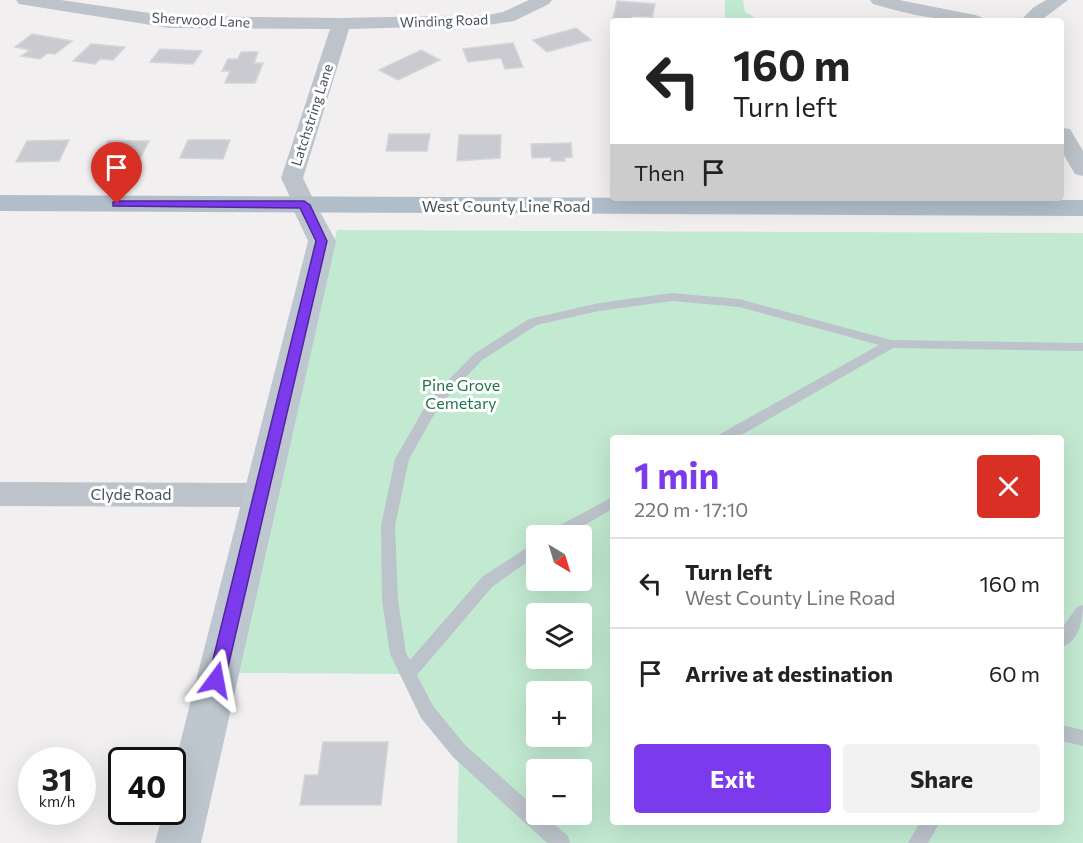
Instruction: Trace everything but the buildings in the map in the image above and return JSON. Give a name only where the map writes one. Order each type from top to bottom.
[{"type":"main road","name":"West County Line Road","points":[[0,203],[1083,208]]},
{"type":"street","name":"Sherwood Lane","points":[[25,0],[170,22],[341,24]]},
{"type":"street","name":"Winding Road","points":[[341,24],[488,20],[515,14],[543,0]]},
{"type":"street","points":[[879,0],[918,11],[958,18]]},
{"type":"street","points":[[1021,17],[1031,0]]},
{"type":"street","points":[[1021,17],[1040,11],[1059,0]]},
{"type":"street","name":"Latchstring Lane","points":[[304,205],[292,178],[341,24]]},
{"type":"street","points":[[1064,137],[1083,169]]},
{"type":"street","points":[[178,843],[322,241],[304,205]]},
{"type":"street","name":"Clyde Road","points":[[0,494],[261,495]]},
{"type":"lane","points":[[561,843],[459,751],[427,712],[398,654],[390,600],[387,526],[402,459],[434,403],[478,357],[533,322],[599,308],[672,297],[739,303],[891,344],[1083,347]]},
{"type":"lane","points":[[730,435],[891,344]]},
{"type":"lane","points":[[572,525],[610,503]]},
{"type":"lane","points":[[408,674],[487,582],[526,555]]},
{"type":"lane","points":[[1064,637],[1083,612]]},
{"type":"lane","points":[[1064,733],[1083,738]]},
{"type":"lane","points":[[918,843],[929,825]]},
{"type":"green space","points":[[725,0],[743,0],[745,12],[755,18],[725,18]]},
{"type":"green space","name":"Pine Grove Cemetary","points":[[337,230],[1083,233],[1083,843],[457,843],[459,751],[408,674],[233,673]]},
{"type":"route","points":[[117,204],[304,205],[322,241],[216,680]]}]
